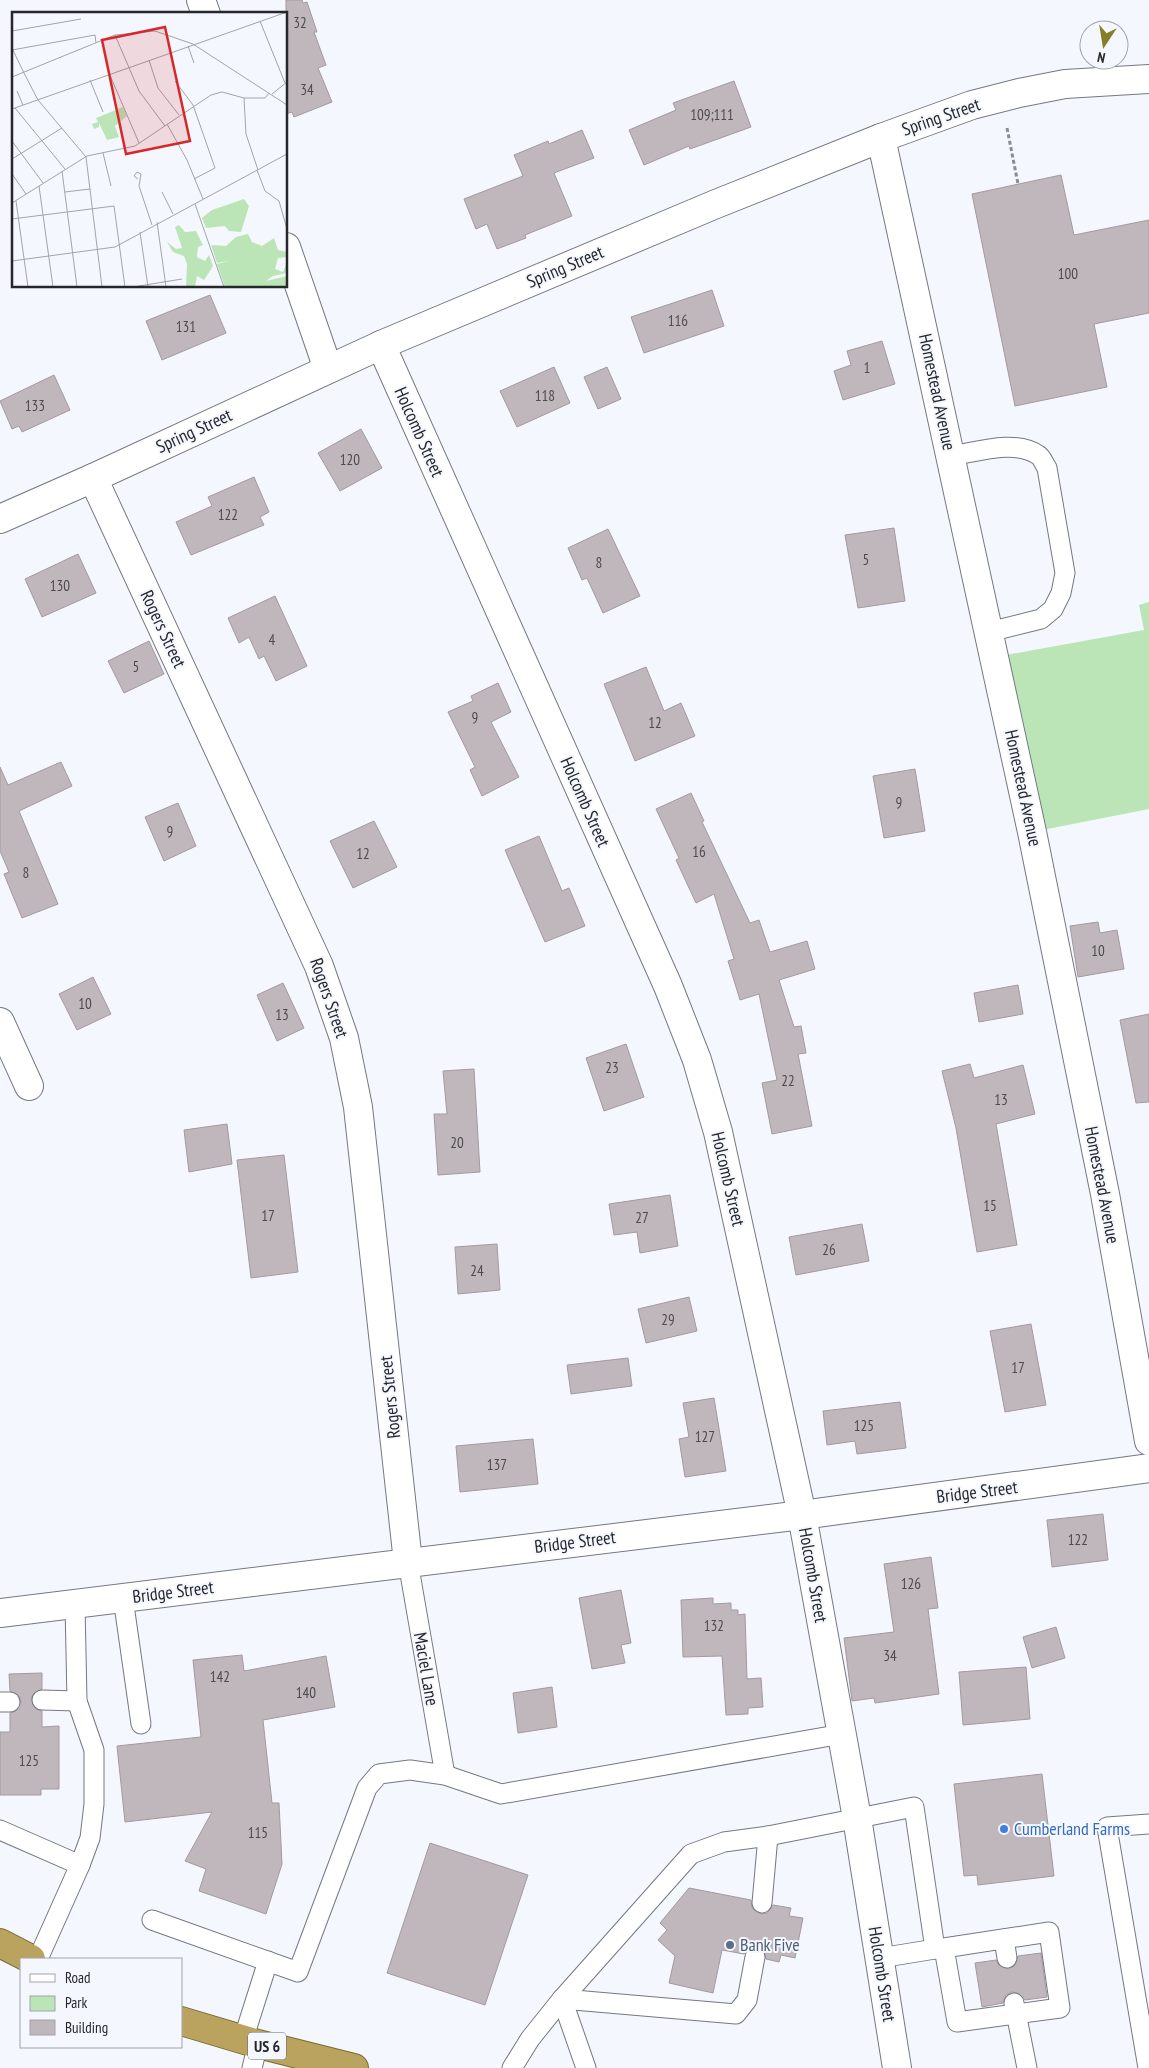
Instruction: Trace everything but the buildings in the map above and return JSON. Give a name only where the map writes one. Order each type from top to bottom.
[{"type":"highway","points":[[0,1944],[29,1958]]},
{"type":"highway","name":"US 6","points":[[182,2021],[251,2051],[354,2068]]},
{"type":"street","points":[[201,0],[205,12]]},
{"type":"street","name":"Spring Street","points":[[0,519],[380,345],[725,200],[881,138],[1002,97],[1065,84],[1149,79]]},
{"type":"street","name":"Homestead Avenue","points":[[881,138],[1032,832],[1105,1194],[1149,1441]]},
{"type":"street","points":[[288,253],[328,368]]},
{"type":"street","name":"Holcomb Street","points":[[380,345],[660,968],[697,1060],[718,1132],[802,1514],[857,1818],[898,2068]]},
{"type":"street","name":"Rogers Street","points":[[93,478],[319,966],[344,1038],[358,1107],[408,1562]]},
{"type":"street","points":[[0,1022],[29,1086]]},
{"type":"street","name":"Bridge Street","points":[[0,1614],[802,1514],[1149,1468]]},
{"type":"lane","points":[[951,456],[1000,448],[1021,448],[1039,455],[1047,468],[1065,573],[1061,593],[1053,609],[1040,619],[990,632]]},
{"type":"lane","name":"Maciel Lane","points":[[408,1562],[445,1775]]},
{"type":"lane","points":[[122,1598],[141,1724]]},
{"type":"lane","points":[[38,1958],[90,1838],[94,1804],[94,1750],[77,1701],[76,1604]]},
{"type":"lane","points":[[42,1700],[77,1701]]},
{"type":"lane","points":[[152,1920],[298,1972],[367,1788],[379,1774],[410,1770],[445,1775],[501,1794],[842,1734]]},
{"type":"lane","points":[[512,2068],[530,2039],[562,2000],[691,1854],[724,1842],[768,1836],[914,1807],[940,1949],[957,2022],[1015,2008],[1060,2008],[1048,1932],[940,1949],[880,1958]]},
{"type":"lane","points":[[1148,2068],[1108,1827],[1149,1824]]},
{"type":"lane","points":[[0,1830],[80,1865]]},
{"type":"lane","points":[[762,1903],[768,1836]]},
{"type":"lane","points":[[1004,1939],[1007,1958]]},
{"type":"lane","points":[[562,2000],[736,2014],[747,2000],[755,1957]]},
{"type":"lane","points":[[251,2051],[268,1961]]},
{"type":"lane","points":[[562,2000],[586,2068]]},
{"type":"lane","points":[[1015,2008],[1027,2068]]},
{"type":"path","points":[[1002,97],[1018,184]]},
{"type":"green space","points":[[1149,602],[1149,809],[1032,832],[995,657],[1144,630],[1139,605]]},
{"type":"place","name":"Cumberland Farms","points":[[1004,1829]]},
{"type":"place","name":"Bank Five","points":[[730,1945]]}]
